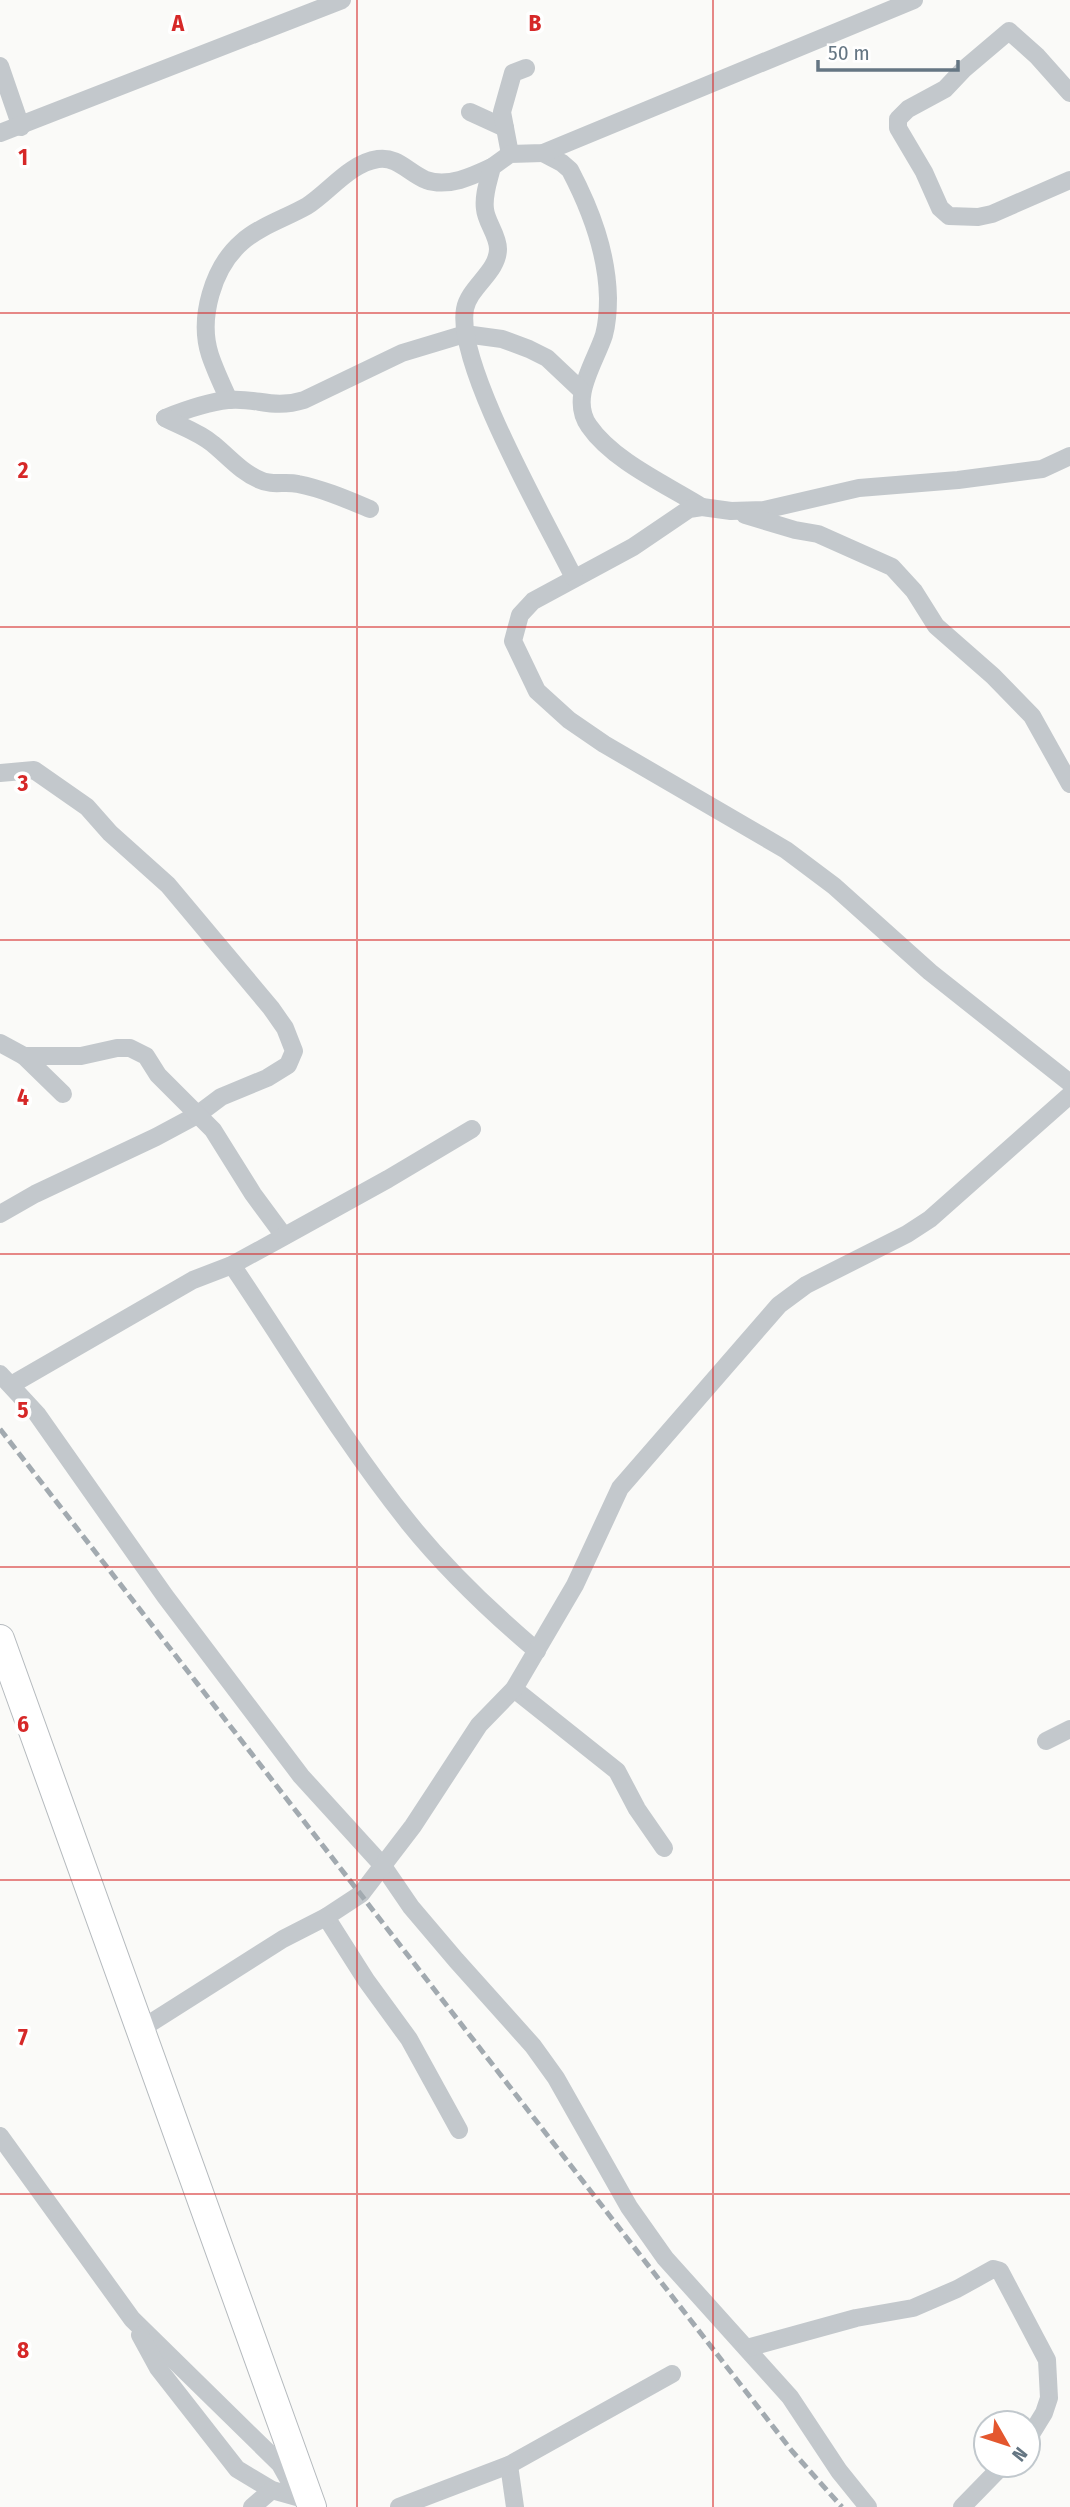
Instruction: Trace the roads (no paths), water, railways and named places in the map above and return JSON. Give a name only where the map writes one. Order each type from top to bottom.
[{"type":"main road","points":[[0,1639],[141,2029],[306,2504]]},
{"type":"street","points":[[0,134],[342,0]]},
{"type":"street","points":[[229,400],[210,355],[207,323],[218,275],[225,259],[243,240],[307,206],[357,168],[376,159],[390,159],[427,180],[467,179],[492,167],[510,154],[543,153],[914,0]]},
{"type":"street","points":[[1070,93],[1009,30],[945,89],[908,109],[898,119],[898,128],[924,172],[940,208],[953,218],[978,218],[992,214],[1070,180]]},
{"type":"street","points":[[0,66],[21,127]]},
{"type":"street","points":[[510,154],[502,113],[513,74],[526,68]]},
{"type":"street","points":[[470,112],[505,128]]},
{"type":"street","points":[[543,153],[570,170],[598,235],[605,259],[608,300],[605,331],[582,391],[581,408],[587,425],[604,443],[646,473],[702,507]]},
{"type":"street","points":[[492,167],[485,208],[498,248],[492,267],[465,307],[465,334],[487,404],[574,578]]},
{"type":"street","points":[[370,509],[332,493],[295,483],[271,484],[261,481],[232,463],[205,438],[165,418],[194,407],[229,400],[287,405],[304,400],[402,353],[465,334],[502,339],[529,349],[547,358],[582,391]]},
{"type":"street","points":[[731,511],[764,510],[859,488],[958,480],[1042,469],[1070,456]]},
{"type":"street","points":[[1070,784],[1031,716],[993,677],[936,626],[914,591],[892,567],[818,534],[731,511],[702,507],[689,509],[633,547],[533,601],[520,615],[515,628],[513,641],[537,691],[569,720],[604,744],[786,850],[834,886],[930,972],[1070,1083]]},
{"type":"street","points":[[0,773],[34,770],[87,807],[110,833],[168,885],[271,1008],[285,1028],[294,1051],[288,1065],[267,1078],[221,1097],[197,1115],[156,1137],[35,1194],[0,1214]]},
{"type":"street","points":[[0,1043],[24,1056],[63,1094]]},
{"type":"street","points":[[24,1056],[81,1056],[117,1048],[130,1048],[146,1056],[158,1075],[213,1130],[253,1194],[284,1236]]},
{"type":"street","points":[[141,2029],[283,1939],[326,1917],[361,1894],[414,1826],[479,1725],[514,1689],[575,1586],[620,1488],[779,1305],[806,1285],[930,1219],[1070,1095]]},
{"type":"street","points":[[472,1129],[232,1265],[193,1280],[5,1380],[37,1414],[165,1596],[301,1776],[383,1866],[411,1907],[533,2046],[556,2078],[629,2207],[665,2258],[790,2397],[839,2470],[868,2507]]},
{"type":"street","points":[[232,1265],[349,1440],[409,1523],[497,1617],[537,1651]]},
{"type":"street","points":[[514,1689],[617,1771],[637,1809],[664,1848]]},
{"type":"street","points":[[1046,1741],[1070,1729]]},
{"type":"street","points":[[326,1917],[366,1980],[409,2039],[459,2130]]},
{"type":"street","points":[[0,2136],[132,2319],[158,2368],[223,2453],[237,2469],[272,2490],[306,2504]]},
{"type":"street","points":[[747,2348],[856,2318],[913,2308],[957,2289],[993,2269],[1000,2271],[1047,2360],[1049,2398],[1042,2416]]},
{"type":"street","points":[[132,2319],[280,2464],[306,2504]]},
{"type":"street","points":[[400,2507],[509,2465],[672,2374]]},
{"type":"street","points":[[509,2465],[515,2507]]},
{"type":"street","points":[[962,2507],[989,2479]]},
{"type":"street","points":[[252,2507],[272,2490]]},
{"type":"railway","points":[[0,1429],[792,2451],[842,2507]]}]
